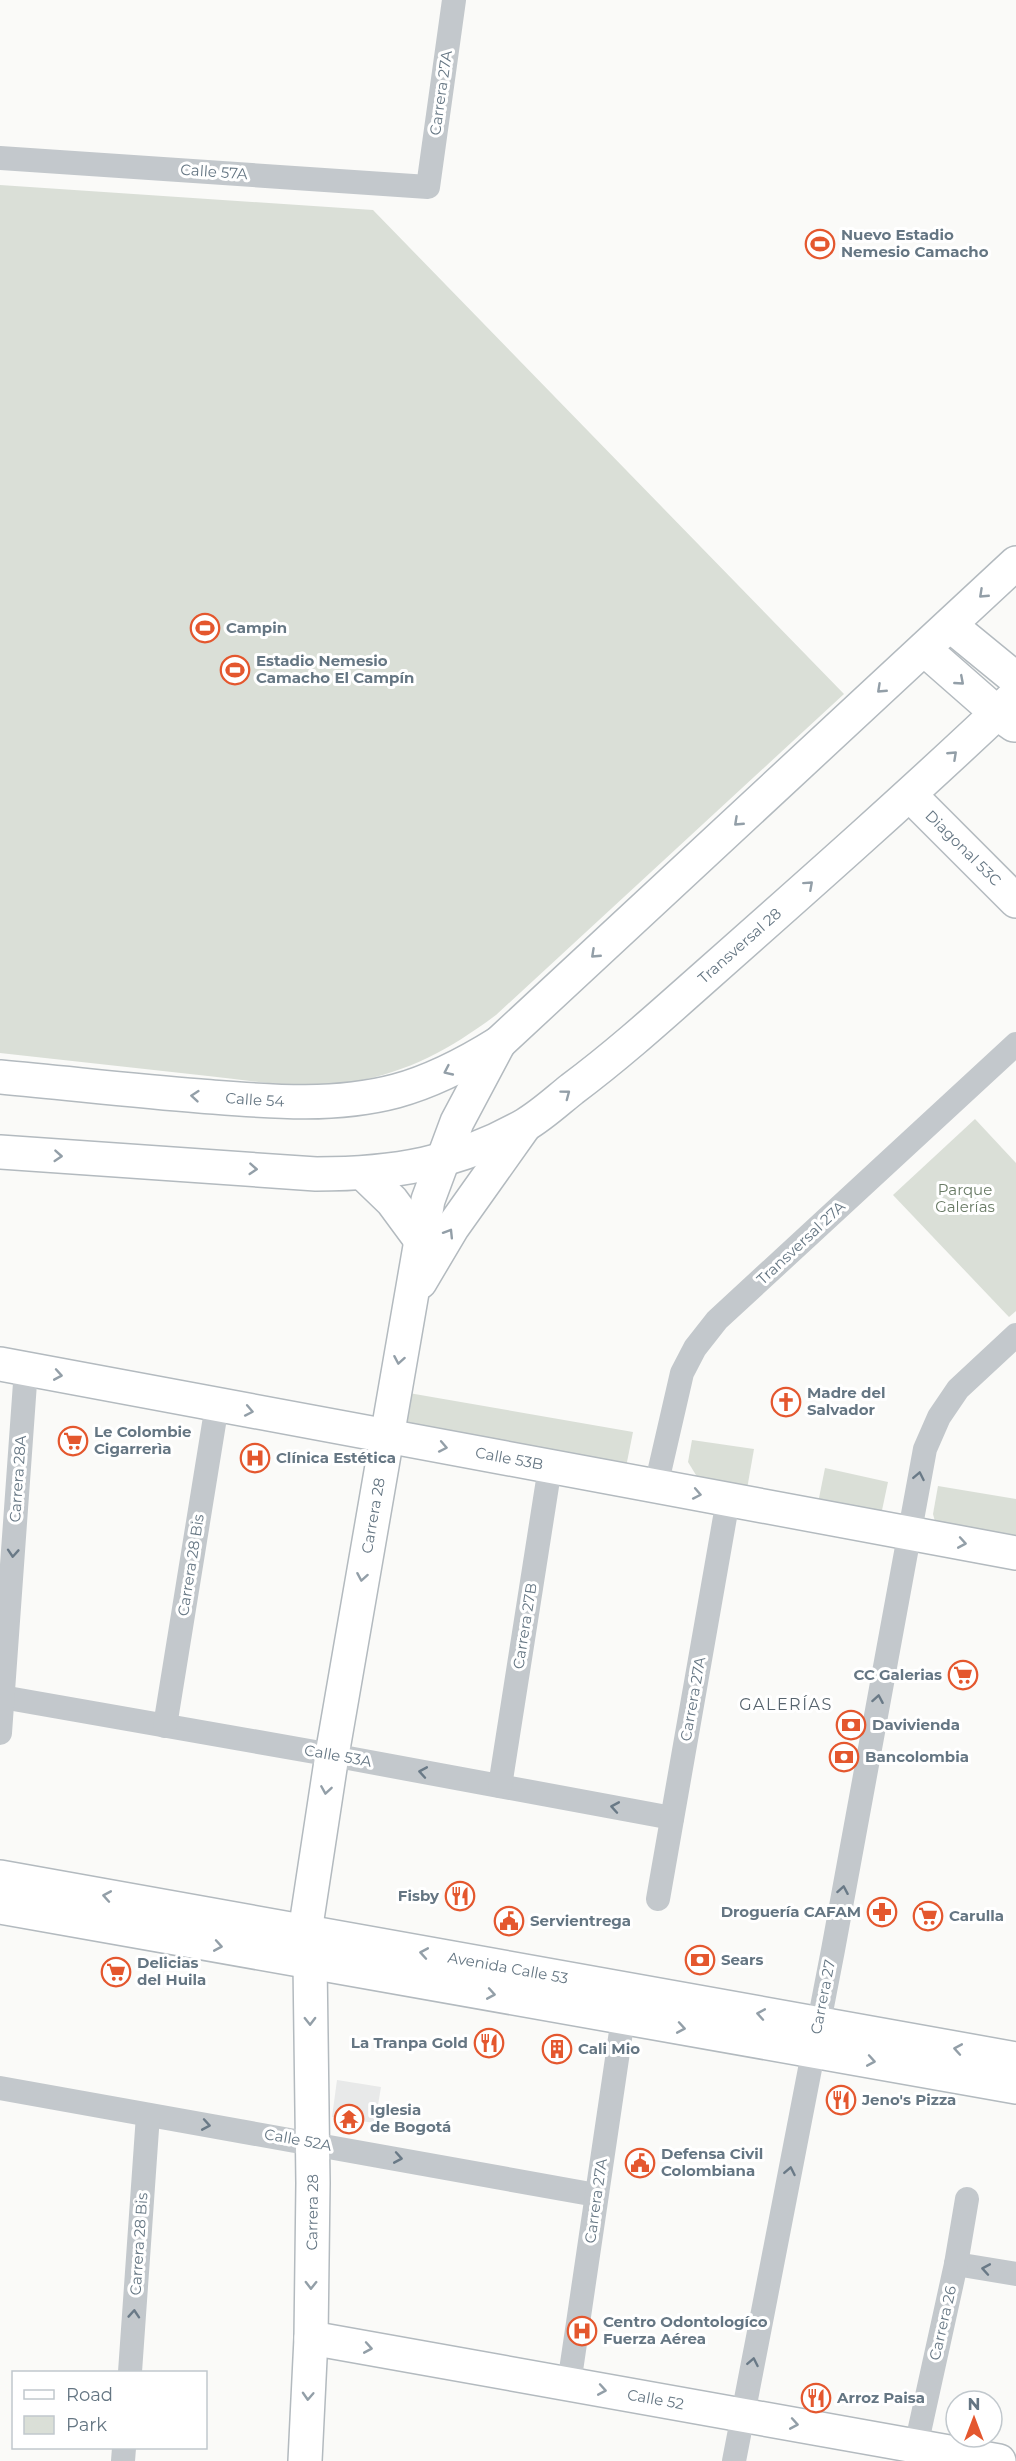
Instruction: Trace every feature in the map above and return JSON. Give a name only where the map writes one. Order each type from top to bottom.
[{"type":"main road","points":[[499,1043],[1016,563]]},
{"type":"main road","points":[[950,625],[1016,679]]},
{"type":"main road","points":[[924,649],[1010,712]]},
{"type":"main road","name":"Transversal 28","points":[[441,1160],[490,1142],[526,1125],[610,1061],[910,795],[1010,712]]},
{"type":"main road","name":"Diagonal 53C","points":[[910,795],[1016,901]]},
{"type":"main road","name":"Calle 54","points":[[0,1077],[248,1100],[302,1102],[347,1100],[394,1091],[425,1081],[499,1043]]},
{"type":"main road","name":"Carrera 28","points":[[305,2461],[311,2338],[312,2142],[307,1947],[332,1755],[428,1200],[441,1160],[466,1102],[499,1043]]},
{"type":"main road","points":[[409,1302],[452,1228],[526,1125]]},
{"type":"main road","points":[[0,1152],[316,1174],[364,1174],[403,1170],[441,1160]]},
{"type":"main road","points":[[364,1174],[392,1201],[420,1239]]},
{"type":"main road","name":"Calle 53B","points":[[13,1367],[1016,1553]]},
{"type":"main road","name":"Avenida Calle 53","points":[[0,1876],[163,1921],[816,2037],[1016,2087]]},
{"type":"main road","name":"Avenida Calle 53","points":[[0,1907],[163,1921]]},
{"type":"main road","name":"Avenida Calle 53","points":[[307,1947],[623,2018],[1016,2059]]},
{"type":"main road","name":"Calle 52","points":[[311,2338],[987,2460]]},
{"type":"street","name":"Carrera 27A","points":[[428,187],[454,0]]},
{"type":"street","name":"Calle 57A","points":[[0,158],[428,187]]},
{"type":"street","name":"Transversal 27A","points":[[656,1486],[673,1403],[682,1373],[695,1348],[717,1320],[1016,1044]]},
{"type":"street","name":"Carrera 27","points":[[734,2461],[816,2037],[925,1449],[939,1417],[958,1389],[1016,1335]]},
{"type":"street","name":"Carrera 28A","points":[[0,1732],[13,1367]]},
{"type":"street","name":"Carrera 28 Bis","points":[[165,1726],[217,1405]]},
{"type":"street","name":"Carrera 27B","points":[[500,1786],[550,1467]]},
{"type":"street","name":"Carrera 27A","points":[[658,1899],[728,1500]]},
{"type":"street","name":"Calle 53A","points":[[2,1697],[672,1818]]},
{"type":"street","name":"Carrera 27A","points":[[569,2384],[623,2018]]},
{"type":"street","name":"Calle 52A","points":[[0,2088],[312,2142],[596,2195]]},
{"type":"street","name":"Carrera 28 Bis","points":[[130,2371],[148,2115]]},
{"type":"street","name":"Carrera 26","points":[[916,2446],[956,2264],[967,2199]]},
{"type":"street","points":[[956,2264],[1016,2274]]},
{"type":"shaded area","points":[[337,2080],[381,2087],[375,2123],[332,2117]]},
{"type":"green space","points":[[0,185],[373,210],[844,694],[496,1015],[446,1048],[412,1065],[353,1082],[317,1086],[0,1053]]},
{"type":"green space","name":"Parque Galerías","points":[[975,1119],[1016,1163],[1016,1311],[1009,1317],[893,1195]]},
{"type":"green space","points":[[403,1392],[633,1432],[626,1467],[401,1429]]},
{"type":"green space","points":[[692,1440],[754,1449],[747,1489],[699,1480],[688,1462]]},
{"type":"green space","points":[[825,1468],[888,1482],[881,1515],[818,1503]]},
{"type":"green space","points":[[938,1486],[1016,1499],[1016,1540],[936,1525],[933,1514]]},
{"type":"place","name":"Nuevo Estadio Nemesio Camacho","points":[[820,244]]},
{"type":"place","name":"Campin","points":[[205,628]]},
{"type":"place","name":"Estadio Nemesio Camacho El Campín","points":[[235,670]]},
{"type":"place","name":"Madre del Salvador","points":[[786,1402]]},
{"type":"place","name":"Le Colombie Cigarrerìa","points":[[73,1441]]},
{"type":"place","name":"Clínica Estética","points":[[255,1458]]},
{"type":"place","name":"CC Galerias","points":[[963,1675]]},
{"type":"place","name":"Davivienda","points":[[851,1725]]},
{"type":"place","name":"Bancolombia","points":[[844,1757]]},
{"type":"place","name":"Fisby","points":[[460,1896]]},
{"type":"place","name":"Droguería CAFAM","points":[[882,1912]]},
{"type":"place","name":"Carulla","points":[[928,1916]]},
{"type":"place","name":"Servientrega","points":[[509,1921]]},
{"type":"place","name":"Sears","points":[[700,1960]]},
{"type":"place","name":"Delicias del Huila","points":[[116,1972]]},
{"type":"place","name":"La Tranpa Gold","points":[[489,2043]]},
{"type":"place","name":"Cali Mio","points":[[557,2049]]},
{"type":"place","name":"Jeno's Pizza","points":[[841,2100]]},
{"type":"place","name":"Iglesia de Bogotá","points":[[349,2119]]},
{"type":"place","name":"Defensa Civil Colombiana","points":[[640,2163]]},
{"type":"place","name":"Centro Odontologíco Fuerza Aérea","points":[[582,2331]]},
{"type":"place","name":"Arroz Paisa","points":[[816,2398]]},
{"type":"district","name":"GALERÍAS","points":[[786,1704]]}]
